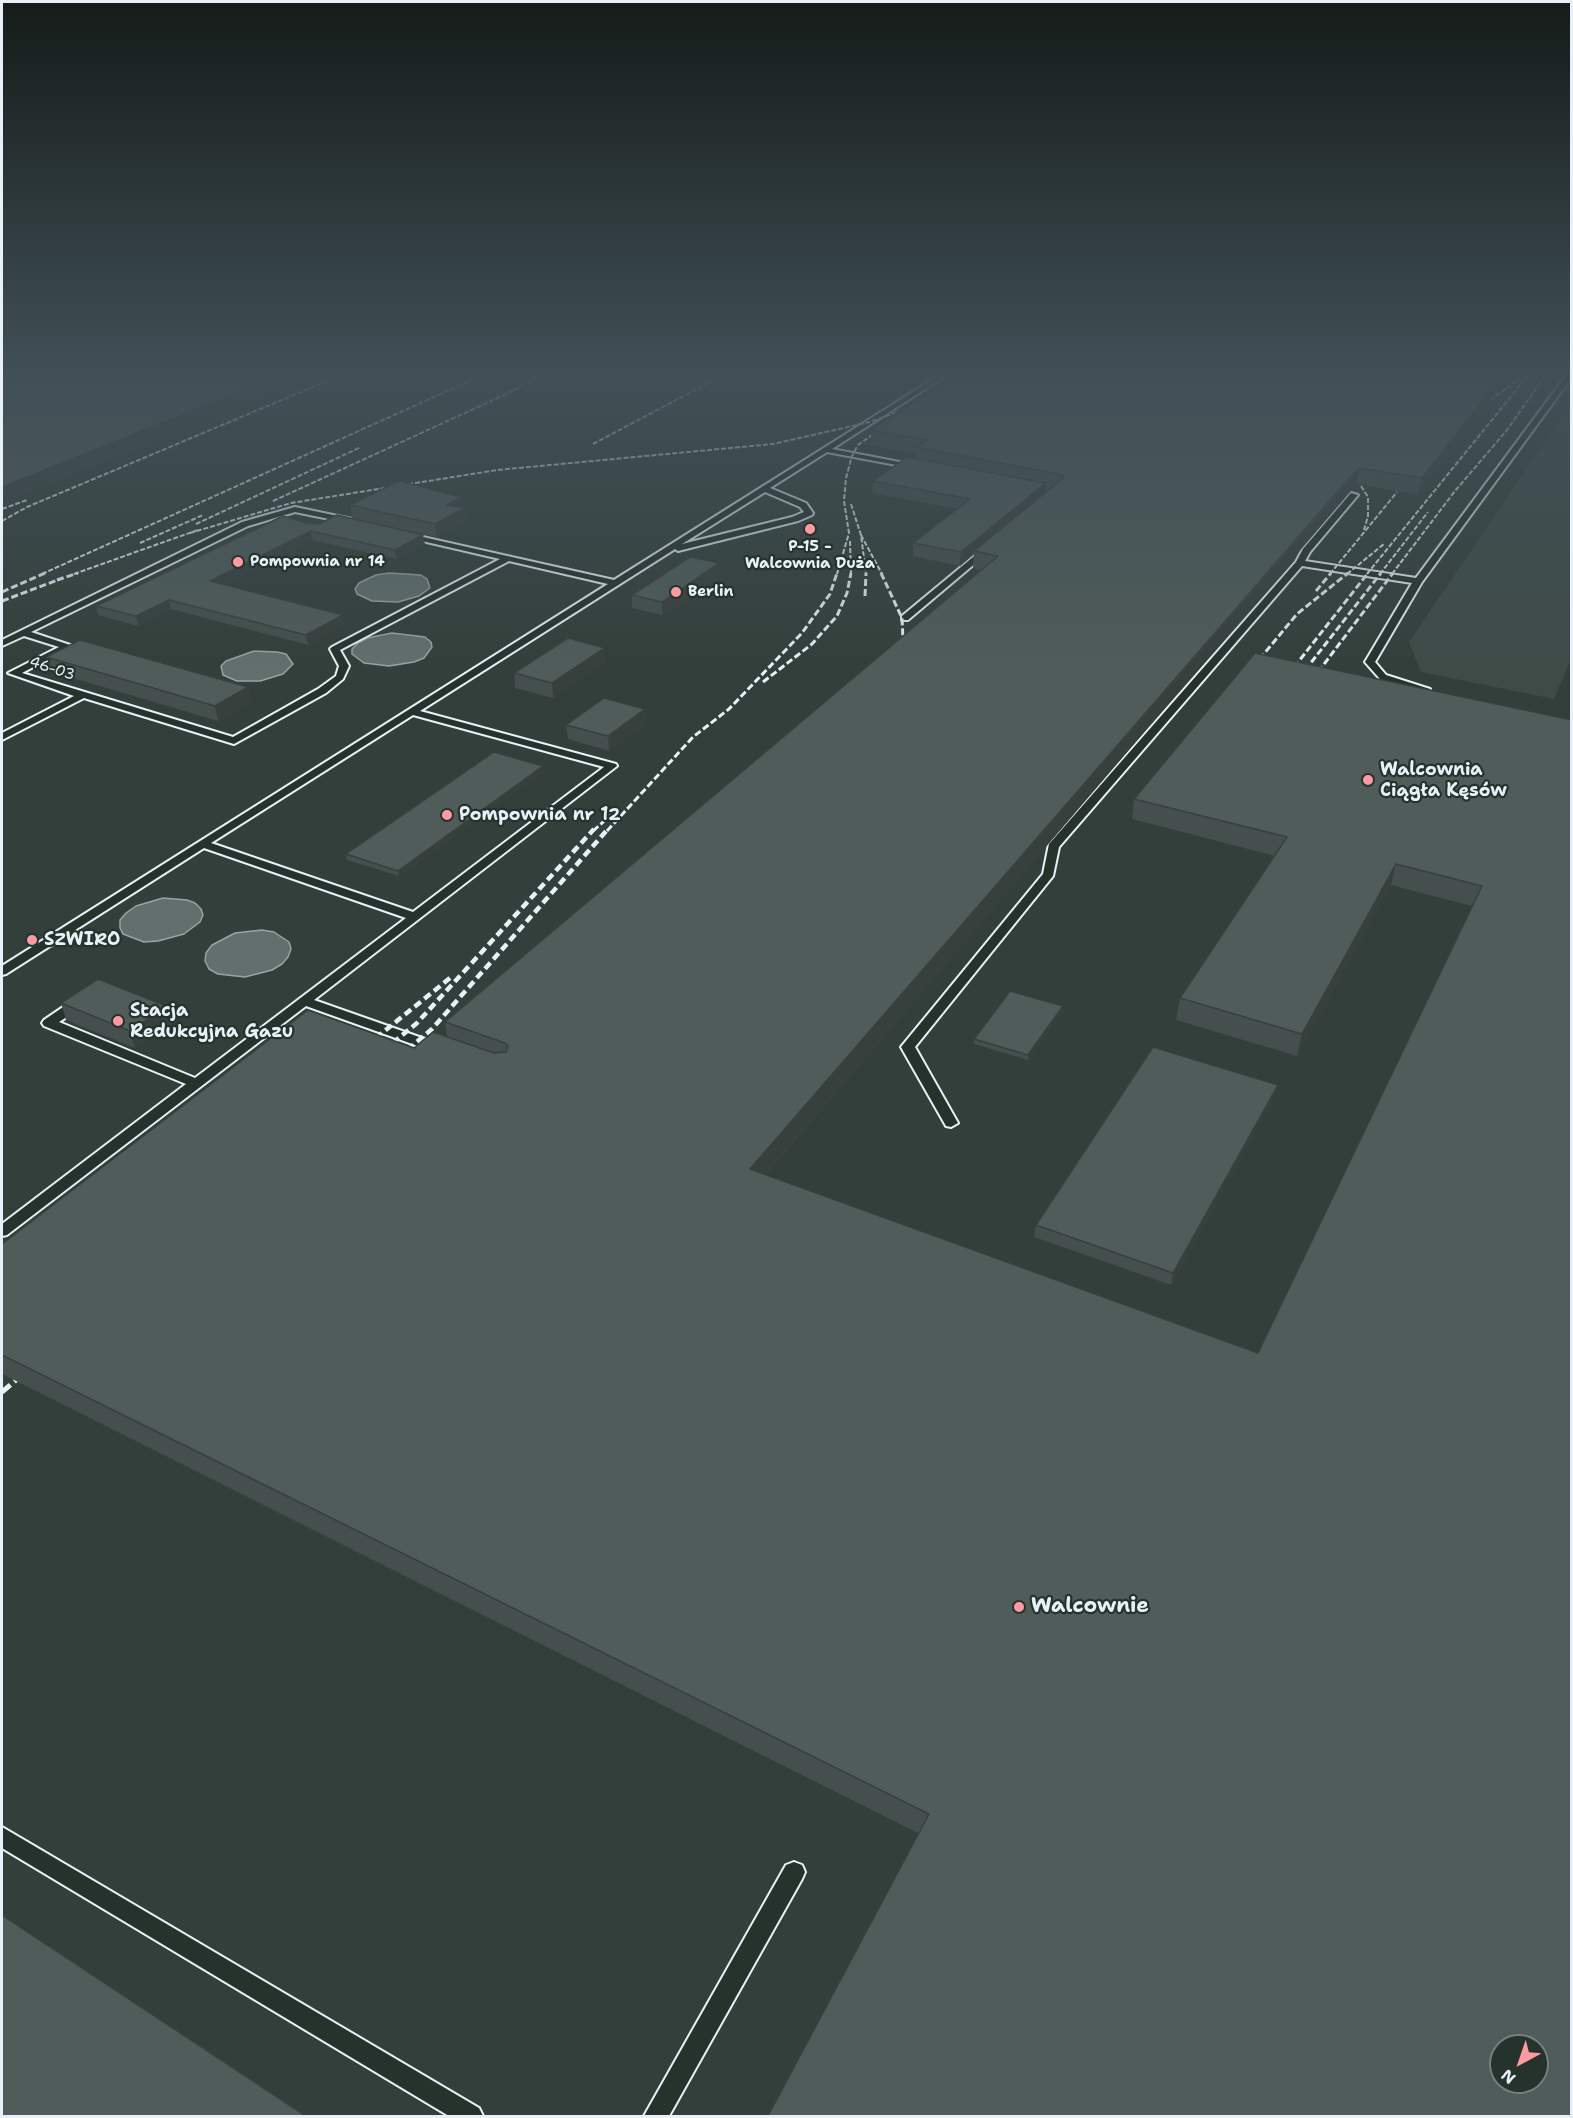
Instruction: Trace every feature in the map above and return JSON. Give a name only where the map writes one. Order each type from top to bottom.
[{"type":"lane","points":[[2,971],[792,472]]},
{"type":"lane","points":[[1433,693],[1383,677],[1370,663],[1418,581],[1498,472]]},
{"type":"lane","points":[[667,551],[795,519],[809,513],[803,505],[765,489]]},
{"type":"lane","points":[[951,1123],[908,1047],[1049,874],[1053,846],[1300,563],[1306,551],[1354,495]]},
{"type":"lane","points":[[23,633],[245,524],[295,509],[363,525]]},
{"type":"lane","points":[[315,524],[330,517]]},
{"type":"lane","points":[[397,532],[617,583]]},
{"type":"lane","points":[[905,618],[996,542]]},
{"type":"lane","points":[[83,695],[234,741],[322,691],[340,677],[344,666],[335,649],[508,558]]},
{"type":"lane","points":[[1300,563],[1418,581]]},
{"type":"lane","name":"46-03","points":[[2,643],[23,633],[68,646],[13,673],[83,695]]},
{"type":"lane","name":"46-03","points":[[2,737],[83,695]]},
{"type":"lane","points":[[2,1231],[612,766],[412,712]]},
{"type":"lane","points":[[202,844],[415,917]]},
{"type":"lane","points":[[82,1000],[49,1023],[196,1083]]},
{"type":"lane","points":[[303,1001],[447,1051]]},
{"type":"lane","points":[[2,1837],[471,2116]]},
{"type":"lane","points":[[656,2116],[794,1872]]},
{"type":"shaded area","points":[[2,472],[1571,472],[1571,2116],[2,2116]]},
{"type":"shaded area","points":[[1525,472],[1571,472],[1571,659],[1554,699],[1421,672],[1409,642]]},
{"type":"shaded area","points":[[389,573],[421,575],[427,579],[430,588],[419,596],[398,602],[372,601],[357,594],[355,589],[359,583],[376,575]]},
{"type":"shaded area","points":[[392,633],[425,637],[431,642],[432,647],[424,658],[389,666],[364,663],[352,654],[352,649],[367,638]]},
{"type":"shaded area","points":[[254,651],[286,654],[293,664],[283,674],[260,681],[237,681],[223,675],[221,666],[226,661]]},
{"type":"shaded area","points":[[163,898],[195,903],[203,915],[200,922],[184,934],[158,941],[144,942],[123,934],[120,920],[126,913],[136,906]]},
{"type":"shaded area","points":[[262,930],[274,932],[289,942],[291,949],[282,964],[272,970],[245,977],[218,974],[209,969],[205,961],[206,953],[212,945],[235,933]]},
{"type":"building","points":[[2,472],[40,472],[2,487]]},
{"type":"building","points":[[886,472],[986,472],[1046,483],[961,552],[913,543],[970,499],[873,481]]},
{"type":"building","name":"Walcownie","points":[[1046,472],[1356,472],[750,1169],[1258,1353],[1482,886],[1396,864],[1302,1034],[1180,998],[1287,837],[1134,799],[1255,653],[1572,720],[1572,2116],[768,2116],[929,1814],[2,1355],[2,1244],[308,1010],[414,1048],[433,1032],[494,1053],[506,1052],[508,1046],[505,1043],[445,1022],[998,556],[974,551],[1063,478],[1063,475]]},
{"type":"building","name":"Walcownie","points":[[1384,472],[1427,472],[1422,478]]},
{"type":"building","points":[[399,481],[461,497],[447,505],[465,508],[435,524],[350,505]]},
{"type":"building","points":[[337,515],[423,535],[395,550],[311,531],[210,581],[343,615],[306,635],[169,600],[136,616],[96,606],[283,516],[306,523],[319,524]]},
{"type":"building","points":[[690,557],[719,563],[662,602],[632,595]]},
{"type":"building","points":[[568,638],[605,648],[552,683],[514,673]]},
{"type":"building","points":[[80,640],[248,687],[215,706],[46,657]]},
{"type":"building","points":[[604,698],[645,709],[608,736],[566,725]]},
{"type":"building","name":"Pompownia nr 12","points":[[494,752],[543,766],[398,871],[346,854]]},
{"type":"building","points":[[98,979],[166,1006],[130,1031],[61,1003]]},
{"type":"building","points":[[1010,991],[1063,1006],[1028,1055],[974,1039]]},
{"type":"building","points":[[1153,1047],[1278,1085],[1173,1273],[1036,1225]]},
{"type":"building","points":[[2,1915],[306,2116],[2,2116]]},
{"type":"railway","points":[[2,521],[27,507],[111,472]]},
{"type":"railway","points":[[42,574],[268,472]]},
{"type":"railway","points":[[196,524],[308,472]]},
{"type":"railway","points":[[273,501],[337,472]]},
{"type":"railway","points":[[190,533],[291,503],[486,472]]},
{"type":"railway","points":[[837,574],[849,533],[844,501],[848,472]]},
{"type":"railway","points":[[1367,574],[1450,472]]},
{"type":"railway","points":[[1392,574],[1471,472]]},
{"type":"railway","points":[[1361,486],[1368,497],[1368,516],[1364,530]]},
{"type":"railway","points":[[1330,574],[1397,492]]},
{"type":"railway","points":[[2,509],[27,500]]},
{"type":"railway","points":[[851,504],[861,535]]},
{"type":"railway","points":[[1380,574],[1428,512]]},
{"type":"railway","points":[[140,543],[203,515]]},
{"type":"railway","points":[[127,555],[198,530]]},
{"type":"railway","points":[[861,535],[882,574]]},
{"type":"railway","points":[[861,535],[866,574]]},
{"type":"railway","points":[[850,541],[851,573]]},
{"type":"railway","points":[[1347,574],[1384,544]]},
{"type":"railway","points":[[74,574],[133,553]]},
{"type":"railway","points":[[2,592],[45,573]]},
{"type":"railway","points":[[63,578],[78,573]]},
{"type":"railway","points":[[607,831],[693,737],[729,709],[802,633],[830,594],[837,573]]},
{"type":"railway","points":[[763,682],[812,644],[837,616],[847,593],[851,573]]},
{"type":"railway","points":[[881,573],[902,618],[903,639],[899,651]]},
{"type":"railway","points":[[1316,591],[1331,573]]},
{"type":"railway","points":[[1253,667],[1297,614],[1348,573]]},
{"type":"railway","points":[[1288,675],[1368,573]]},
{"type":"railway","points":[[1299,678],[1381,573]]},
{"type":"railway","points":[[1312,680],[1393,573]]},
{"type":"railway","points":[[865,596],[866,574]]},
{"type":"railway","points":[[2,601],[63,578]]},
{"type":"railway","points":[[57,580],[63,578]]},
{"type":"railway","points":[[593,831],[619,808]]},
{"type":"railway","points":[[383,1051],[417,1023],[594,829]]},
{"type":"railway","points":[[398,1058],[432,1029],[608,829]]},
{"type":"railway","points":[[366,1046],[450,978]]},
{"type":"railway","points":[[2,1392],[28,1370]]},
{"type":"place","name":"P-15 - Walcownia Duża","points":[[810,529]]},
{"type":"place","name":"Pompownia nr 14","points":[[238,562]]},
{"type":"place","name":"Berlin","points":[[676,592]]},
{"type":"place","name":"Walcownia Ciągła Kęsów","points":[[1368,780]]},
{"type":"place","name":"Pompownia nr 12","points":[[447,815]]},
{"type":"place","name":"SZWIRO","points":[[32,940]]},
{"type":"place","name":"Stacja Redukcyjna Gazu","points":[[118,1021]]},
{"type":"place","name":"Walcownie","points":[[1019,1607]]}]
